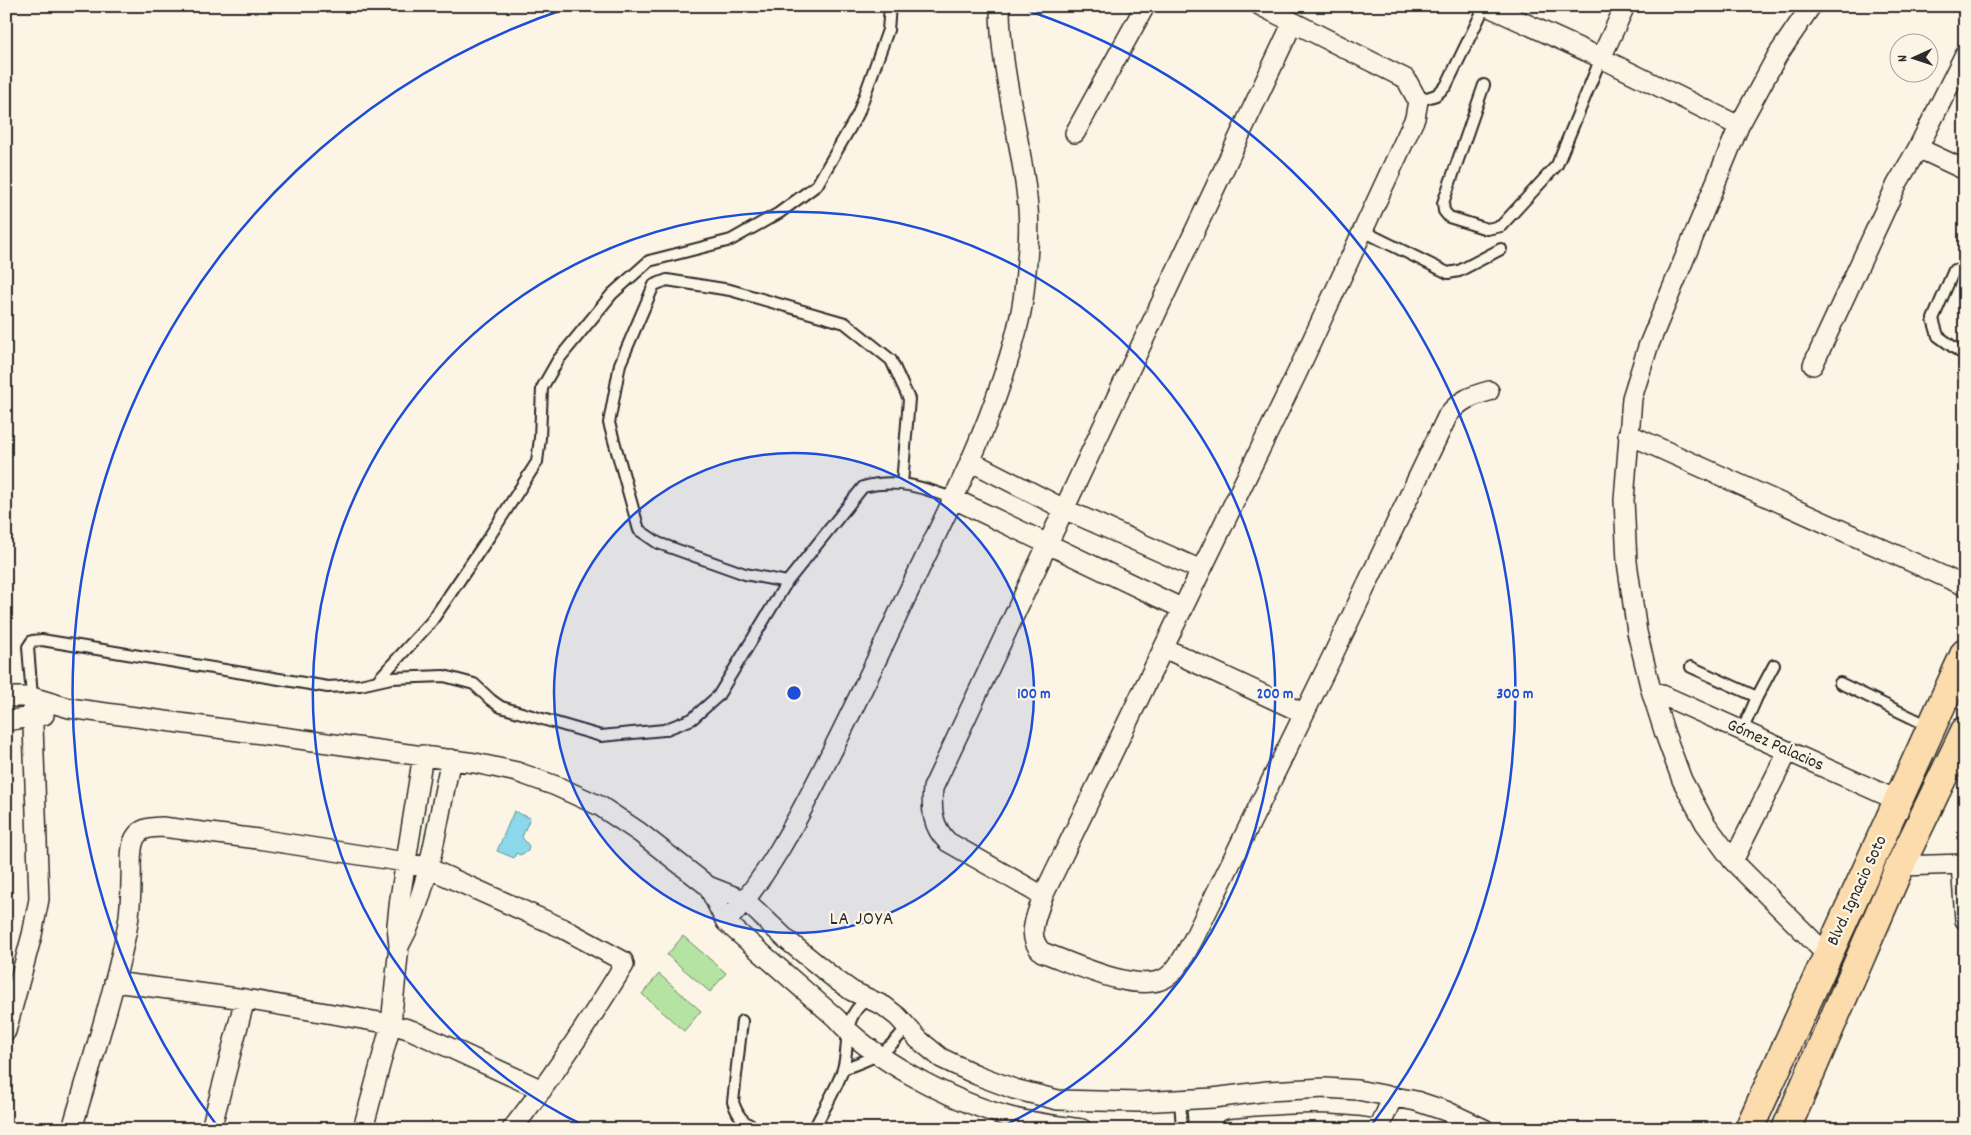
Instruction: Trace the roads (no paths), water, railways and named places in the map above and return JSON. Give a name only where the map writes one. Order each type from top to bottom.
[{"type":"main road","name":"Blvd. Ignacio Soto","points":[[1750,1129],[1965,653]]},
{"type":"main road","name":"Blvd. Ignacio Soto","points":[[1786,1129],[1900,866],[1965,731]]},
{"type":"street","points":[[726,922],[746,901],[796,824],[846,725],[970,461],[994,403],[1013,346],[1024,295],[1028,242],[1028,201],[1009,92],[1000,21],[1000,6]]},
{"type":"street","points":[[1075,133],[1145,6]]},
{"type":"street","points":[[1260,6],[1406,79],[1418,100],[1415,118],[1292,382],[1043,896],[1034,921],[1032,936],[1036,946],[1042,952],[1126,982],[1158,982],[1176,970],[1193,940],[1336,651],[1448,415],[1456,405],[1468,397],[1488,391]]},
{"type":"street","points":[[1486,6],[1601,58],[1740,126]]},
{"type":"street","points":[[1601,58],[1624,6]]},
{"type":"street","points":[[1811,6],[1777,56],[1740,126],[1648,347],[1632,398],[1624,500],[1627,562],[1638,632],[1651,690],[1682,780],[1705,823],[1733,861],[1828,956]]},
{"type":"street","points":[[1043,896],[948,842],[940,834],[934,821],[933,788],[1293,22]]},
{"type":"street","points":[[1813,365],[1897,184],[1918,148],[1965,54]]},
{"type":"street","points":[[1918,148],[1965,170]]},
{"type":"street","points":[[1628,434],[1965,586]]},
{"type":"street","points":[[970,461],[1064,509],[1201,570]]},
{"type":"street","points":[[952,498],[1183,609]]},
{"type":"street","points":[[1164,648],[1304,713]]},
{"type":"street","name":"Gómez Palacios","points":[[1651,690],[1899,801]]},
{"type":"street","points":[[6,697],[32,697],[69,708],[451,759],[517,772],[556,786],[600,806],[639,832],[708,886],[746,901],[787,940],[835,979],[884,1006],[907,1026],[919,1040],[941,1058],[977,1075],[1014,1089],[1058,1100],[1139,1102],[1268,1091],[1325,1088],[1357,1090],[1416,1101],[1446,1111],[1484,1129]]},
{"type":"street","points":[[6,1032],[32,935],[39,899],[32,697]]},
{"type":"street","points":[[6,721],[33,718],[69,708]]},
{"type":"street","points":[[1733,861],[1788,751]]},
{"type":"street","points":[[363,1129],[391,1024],[398,946],[397,925],[405,862],[423,755]]},
{"type":"street","points":[[398,946],[410,926],[428,868],[451,759]]},
{"type":"street","points":[[412,819],[437,824]]},
{"type":"street","points":[[72,1129],[114,982],[130,909],[132,849],[135,838],[146,828],[162,828],[258,839],[405,862],[428,868],[562,928],[624,962],[624,965],[589,1022],[542,1090],[512,1129]]},
{"type":"street","points":[[1900,866],[1963,864],[1965,920]]},
{"type":"street","points":[[708,886],[726,922],[836,1018],[847,1031],[879,1055],[967,1103],[1005,1116],[1082,1129]]},
{"type":"street","points":[[114,982],[245,999],[391,1024],[412,1030],[542,1090]]},
{"type":"street","points":[[211,1129],[245,999]]},
{"type":"street","points":[[1379,1129],[1393,1096]]},
{"type":"street","points":[[1230,1129],[1288,1124],[1332,1124],[1375,1129]]},
{"type":"lane","points":[[377,681],[431,622],[537,462],[542,388],[558,360],[612,294],[649,261],[731,240],[779,213],[817,185],[858,114],[888,30],[890,6]]},
{"type":"lane","points":[[1418,100],[1436,95],[1446,86],[1486,6]]},
{"type":"lane","points":[[1484,85],[1443,202],[1444,211],[1449,218],[1487,229],[1501,226],[1558,165],[1601,58]]},
{"type":"lane","points":[[1363,231],[1448,273],[1459,271],[1501,249]]},
{"type":"lane","points":[[1954,270],[1933,319],[1938,336],[1960,352],[1965,352]]},
{"type":"lane","points":[[787,582],[745,574],[658,543],[639,530],[609,423],[620,364],[654,285],[667,280],[730,290],[845,323],[892,360],[909,399],[902,484]]},
{"type":"lane","points":[[32,697],[28,647],[32,641],[42,640],[328,687],[360,686],[391,678],[444,676],[474,684],[501,707],[602,736],[664,730],[692,719],[718,696],[787,582],[863,487],[880,482],[915,485],[952,498]]},
{"type":"lane","points":[[1742,731],[1757,697],[1774,666]]},
{"type":"lane","points":[[1691,667],[1757,697]]},
{"type":"lane","points":[[1840,683],[1932,727]]},
{"type":"lane","points":[[814,1129],[843,1069],[847,1031],[854,1012],[867,998]]},
{"type":"lane","points":[[742,1022],[733,1102],[736,1112],[742,1120],[759,1129]]},
{"type":"lane","points":[[843,1069],[879,1055],[896,1041],[907,1026]]},
{"type":"lane","points":[[1180,1100],[1182,1129]]},
{"type":"water","points":[[514,811],[530,818],[522,837],[529,846],[528,851],[520,855],[516,853],[514,858],[497,851]]},
{"type":"district","name":"LA JOYA","points":[[862,920]]}]
